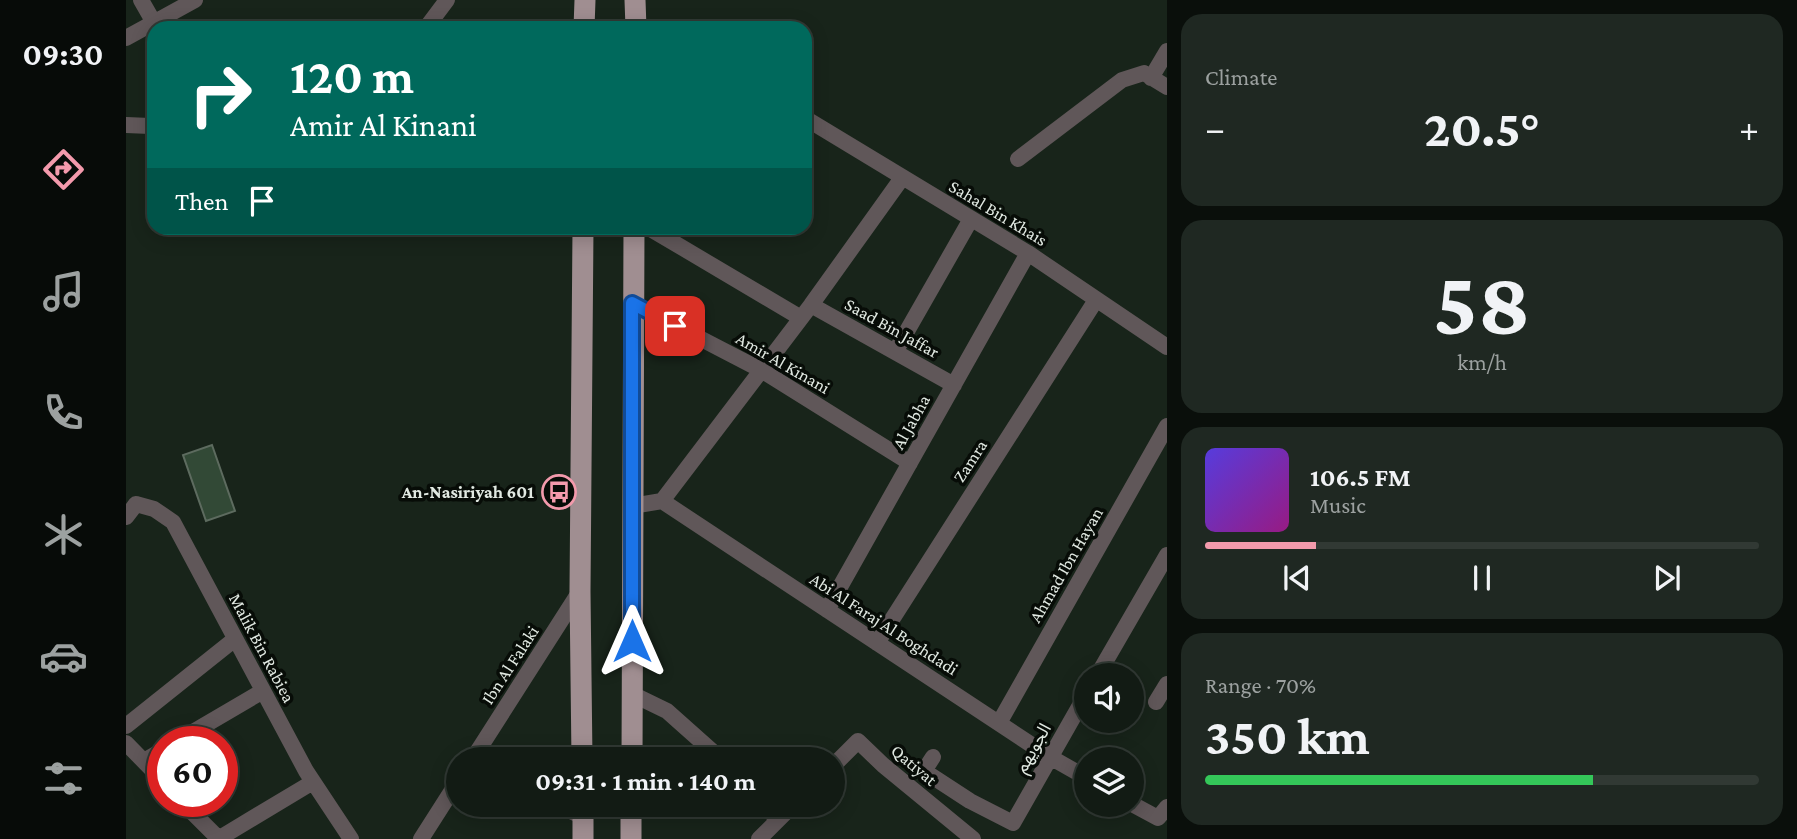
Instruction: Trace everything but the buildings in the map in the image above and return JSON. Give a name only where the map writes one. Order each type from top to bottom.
[{"type":"main road","points":[[584,21],[585,0]]},
{"type":"main road","points":[[635,0],[636,21]]},
{"type":"main road","points":[[582,747],[580,591],[583,235]]},
{"type":"main road","points":[[632,747],[634,235]]},
{"type":"main road","points":[[583,817],[583,839]]},
{"type":"main road","points":[[631,817],[631,839]]},
{"type":"street","points":[[141,0],[153,21]]},
{"type":"street","points":[[161,21],[195,0]]},
{"type":"street","points":[[431,21],[447,0]]},
{"type":"street","points":[[126,38],[147,29]]},
{"type":"street","points":[[1152,78],[1167,51]]},
{"type":"street","points":[[1018,159],[1122,80],[1143,73],[1167,87]]},
{"type":"street","name":"Sahal Bin Khais","points":[[812,122],[1028,253],[1167,347]]},
{"type":"street","points":[[126,125],[147,125]]},
{"type":"street","points":[[632,506],[662,501],[806,312],[902,178]]},
{"type":"street","points":[[895,352],[971,219]]},
{"type":"street","name":"Saad Bin Jaffar","points":[[662,235],[806,312],[895,352],[954,385]]},
{"type":"street","name":"Al Jabha","points":[[827,610],[1028,253]]},
{"type":"street","name":"Zamra","points":[[877,643],[1096,300]]},
{"type":"street","name":"Amir Al Kinani","points":[[632,303],[761,370],[910,463]]},
{"type":"street","name":"Ahmad Ibn Hayan","points":[[999,723],[1167,426]]},
{"type":"street","name":"Abi Al Faraj Al Boghdadi","points":[[662,501],[1074,771]]},
{"type":"street","name":"Malik Bin Rabiea","points":[[126,517],[136,505],[154,509],[173,522],[313,782],[351,839]]},
{"type":"street","points":[[1105,663],[1167,555]]},
{"type":"street","name":"Ibn Al Falaki","points":[[480,747],[580,591]]},
{"type":"street","points":[[126,726],[235,639]]},
{"type":"street","points":[[1156,702],[1167,684]]},
{"type":"street","points":[[203,726],[263,691]]},
{"type":"street","points":[[632,694],[667,712],[707,747]]},
{"type":"street","name":"الجويهم","points":[[933,757],[924,771],[970,801],[1013,823],[1074,715]]},
{"type":"street","name":"Qatiyat","points":[[845,754],[858,741],[973,839]]},
{"type":"street","points":[[126,743],[147,764]]},
{"type":"street","points":[[197,817],[218,839],[313,782]]},
{"type":"street","points":[[421,839],[446,800]]},
{"type":"street","points":[[1144,808],[1162,813]]},
{"type":"street","points":[[775,817],[778,820]]},
{"type":"street","points":[[758,839],[781,817]]},
{"type":"place","name":"An-Nasiriyah 601","points":[[559,492]]},
{"type":"route","points":[[632,641],[632,303],[675,326]]}]
